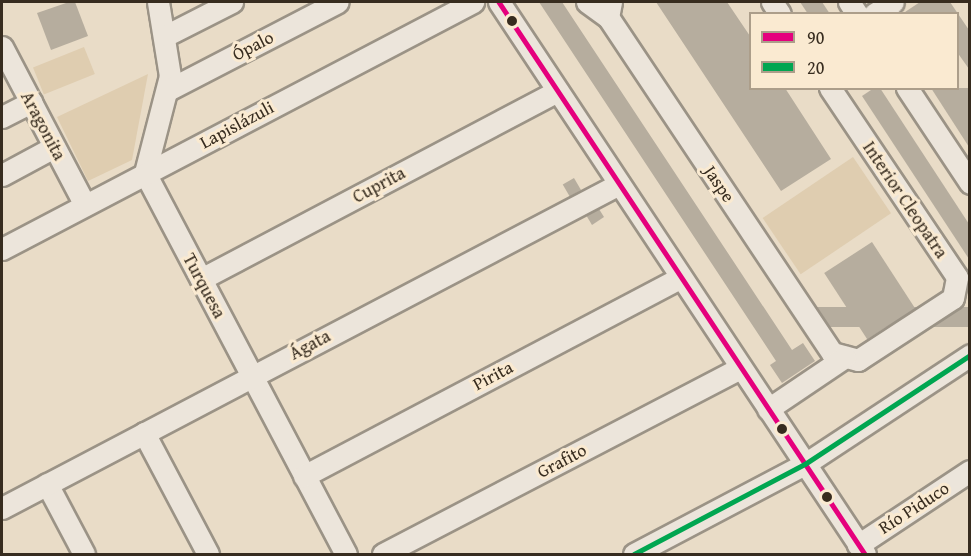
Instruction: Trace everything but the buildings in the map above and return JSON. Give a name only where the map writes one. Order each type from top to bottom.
[{"type":"street","points":[[145,173],[168,90],[167,36],[158,2]]},
{"type":"street","name":"Ópalo","points":[[168,90],[338,2]]},
{"type":"street","name":"Lapislázuli","points":[[2,249],[473,2]]},
{"type":"street","points":[[499,2],[862,550]]},
{"type":"street","points":[[587,2],[609,9]]},
{"type":"street","points":[[877,12],[893,2]]},
{"type":"street","points":[[167,36],[226,3]]},
{"type":"street","name":"Jaspe","points":[[609,9],[832,353],[845,357]]},
{"type":"street","name":"Aragonita","points":[[3,54],[85,205]]},
{"type":"street","name":"Interior Cleopatra","points":[[831,90],[957,277],[953,298],[858,360],[845,357]]},
{"type":"street","points":[[908,90],[969,183]]},
{"type":"street","name":"Cuprita","points":[[201,279],[558,91]]},
{"type":"street","points":[[2,117],[31,102]]},
{"type":"street","points":[[2,175],[54,147]]},
{"type":"street","name":"Turquesa","points":[[145,173],[346,555]]},
{"type":"street","name":"Ágata","points":[[2,507],[619,184]]},
{"type":"street","name":"Pirita","points":[[304,476],[681,277]]},
{"type":"street","points":[[634,555],[805,464],[969,355]]},
{"type":"street","points":[[768,409],[845,357]]},
{"type":"street","name":"Grafito","points":[[383,555],[741,368]]},
{"type":"street","points":[[144,433],[208,555]]},
{"type":"street","name":"Río Piduco","points":[[862,550],[969,471]]},
{"type":"street","points":[[47,484],[84,555]]},
{"type":"shaded area","points":[[84,47],[95,74],[44,94],[33,68]]},
{"type":"shaded area","points":[[148,74],[132,160],[88,181],[57,117]]},
{"type":"shaded area","points":[[853,157],[891,213],[801,274],[763,218]]},
{"type":"transit line","name":"90","points":[[499,2],[865,554]]},
{"type":"transit line","name":"20","points":[[634,554],[805,464],[970,355]]}]
